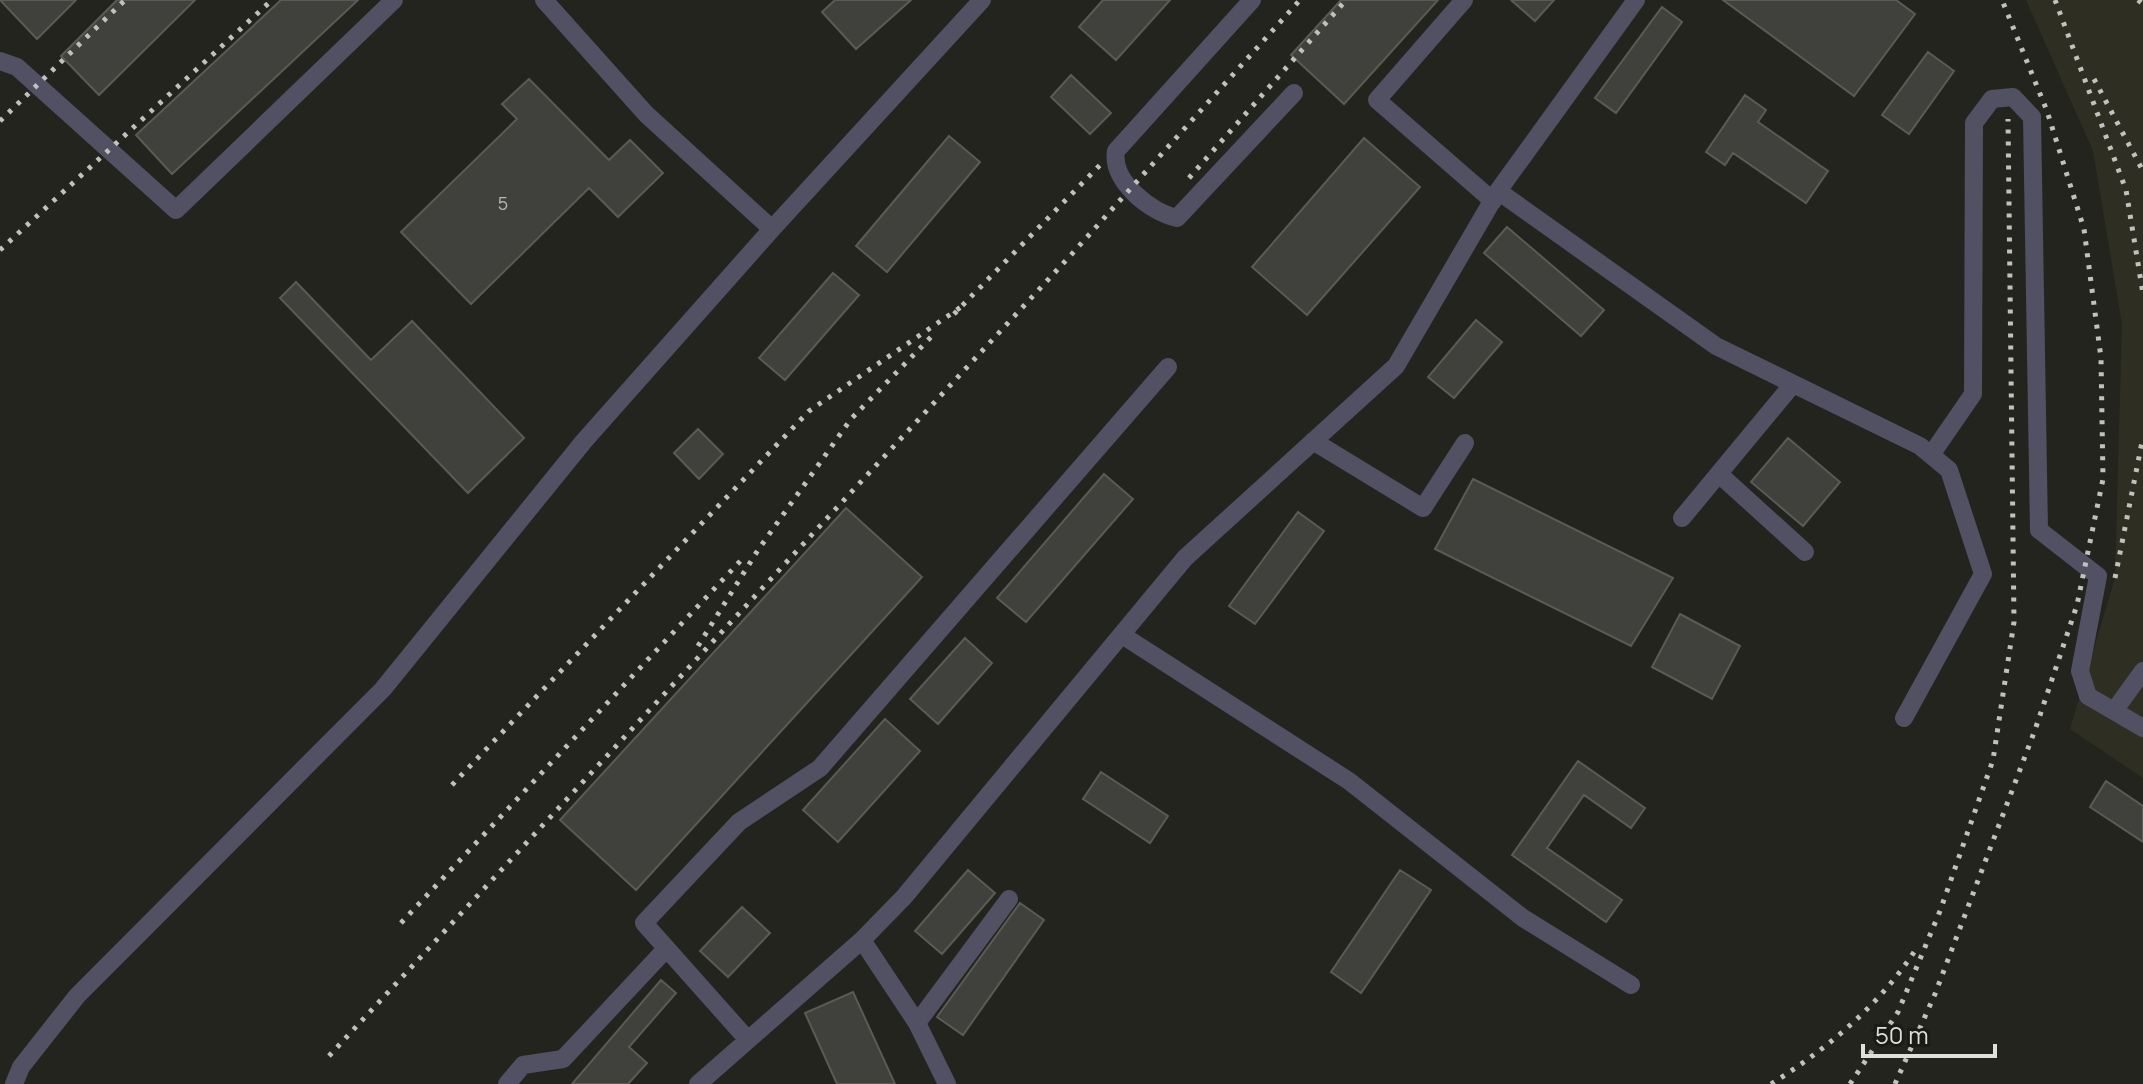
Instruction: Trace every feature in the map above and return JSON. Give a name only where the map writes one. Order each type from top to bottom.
[{"type":"street","points":[[0,61],[17,67],[176,210],[394,0]]},
{"type":"street","points":[[544,0],[646,114],[772,229]]},
{"type":"street","points":[[14,1084],[21,1067],[77,996],[383,689],[584,441],[772,229],[982,0]]},
{"type":"street","points":[[1252,0],[1116,151],[1114,165],[1120,180],[1165,215],[1177,218],[1294,93]]},
{"type":"street","points":[[1464,0],[1377,100],[1492,202],[1716,346],[1920,446],[1949,470],[1983,574],[1904,718]]},
{"type":"street","points":[[698,1084],[862,940],[904,897],[1185,558],[1396,366],[1492,202],[1636,0]]},
{"type":"street","points":[[1931,455],[1973,394],[1974,123],[1992,99],[2013,97],[2032,117],[2039,530],[2098,576],[2080,671],[2088,696],[2143,728]]},
{"type":"street","points":[[748,1040],[644,923],[739,822],[820,768],[1168,367]]},
{"type":"street","points":[[1682,518],[1793,384]]},
{"type":"street","points":[[1313,441],[1423,508],[1465,443]]},
{"type":"street","points":[[1719,474],[1805,552]]},
{"type":"street","points":[[1122,635],[1349,781],[1523,918],[1631,985]]},
{"type":"street","points":[[2114,711],[2143,671]]},
{"type":"street","points":[[917,1023],[1009,899]]},
{"type":"street","points":[[862,940],[917,1023],[947,1084]]},
{"type":"street","points":[[507,1084],[523,1065],[563,1059],[666,949]]},
{"type":"shaded area","points":[[2026,0],[2143,0],[2143,778],[2070,729],[2115,578],[2122,324],[2093,151]]},
{"type":"building","points":[[0,0],[76,0],[37,39]]},
{"type":"building","points":[[117,0],[195,0],[99,95],[61,56]]},
{"type":"building","points":[[281,0],[358,0],[172,174],[136,135]]},
{"type":"building","points":[[835,0],[911,0],[856,49],[822,12]]},
{"type":"building","points":[[1103,0],[1170,0],[1116,60],[1079,27]]},
{"type":"building","points":[[1341,0],[1438,0],[1344,104],[1291,55]]},
{"type":"building","points":[[1511,0],[1554,0],[1535,21]]},
{"type":"building","points":[[1723,0],[1896,0],[1915,14],[1854,96]]},
{"type":"building","points":[[1662,7],[1682,22],[1616,113],[1595,98]]},
{"type":"building","points":[[1928,52],[1954,71],[1909,134],[1882,115]]},
{"type":"building","points":[[1071,75],[1111,113],[1090,134],[1051,97]]},
{"type":"building","points":[[529,79],[609,160],[630,140],[663,173],[618,217],[589,188],[471,304],[401,232],[517,119],[502,104]]},
{"type":"building","points":[[1745,95],[1766,110],[1758,122],[1828,171],[1806,203],[1733,153],[1725,165],[1706,152]]},
{"type":"building","points":[[949,136],[980,162],[887,272],[856,246]]},
{"type":"building","points":[[1364,138],[1420,187],[1307,315],[1252,267]]},
{"type":"building","points":[[1507,227],[1604,310],[1581,336],[1484,253]]},
{"type":"building","points":[[833,273],[859,295],[785,380],[759,358]]},
{"type":"building","points":[[296,282],[371,360],[412,321],[524,438],[468,493],[280,298]]},
{"type":"building","points":[[1476,320],[1502,342],[1454,398],[1428,377]]},
{"type":"building","points":[[698,429],[723,454],[699,479],[674,453]]},
{"type":"building","points":[[1788,438],[1840,482],[1803,526],[1751,482]]},
{"type":"building","points":[[1104,474],[1133,499],[1026,622],[997,598]]},
{"type":"building","points":[[1473,479],[1673,578],[1631,646],[1435,549]]},
{"type":"building","points":[[846,508],[922,577],[636,890],[560,820]]},
{"type":"building","points":[[1298,512],[1324,531],[1255,624],[1229,606]]},
{"type":"building","points":[[1680,614],[1740,646],[1712,699],[1652,667]]},
{"type":"building","points":[[965,638],[992,663],[938,724],[910,699]]},
{"type":"building","points":[[885,719],[920,751],[838,842],[803,810]]},
{"type":"building","points":[[1578,761],[1645,808],[1631,828],[1584,795],[1547,848],[1622,900],[1606,922],[1512,855]]},
{"type":"building","points":[[1101,772],[1168,816],[1150,843],[1083,799]]},
{"type":"building","points":[[2106,781],[2143,806],[2143,842],[2090,807]]},
{"type":"building","points":[[968,870],[995,893],[942,954],[915,931]]},
{"type":"building","points":[[1400,870],[1431,890],[1361,993],[1331,972]]},
{"type":"building","points":[[1020,903],[1044,920],[963,1035],[937,1017]]},
{"type":"building","points":[[742,907],[770,933],[728,977],[700,951]]},
{"type":"building","points":[[661,980],[676,993],[629,1047],[647,1063],[628,1084],[572,1084]]},
{"type":"building","points":[[853,992],[895,1084],[837,1084],[805,1013]]},
{"type":"railway","points":[[0,121],[125,0]]},
{"type":"railway","points":[[0,250],[272,0]]},
{"type":"railway","points":[[329,1056],[1070,256],[1300,0]]},
{"type":"railway","points":[[1189,178],[1346,0]]},
{"type":"railway","points":[[1895,1084],[1935,994],[2035,730],[2077,605],[2103,479],[2101,358],[2084,229],[2047,111],[2002,0]]},
{"type":"railway","points":[[2055,0],[2126,190],[2143,294]]},
{"type":"railway","points":[[2138,0],[2143,4]]},
{"type":"railway","points":[[2094,79],[2143,171]]},
{"type":"railway","points":[[1850,1084],[1898,1012],[1940,911],[1993,760],[2014,622],[2008,119]]},
{"type":"railway","points":[[954,314],[1104,161]]},
{"type":"railway","points":[[452,785],[809,411],[961,307]]},
{"type":"railway","points":[[698,646],[758,550],[851,419],[931,337]]},
{"type":"railway","points":[[2115,578],[2143,437]]},
{"type":"railway","points":[[401,923],[744,557]]},
{"type":"railway","points":[[1771,1084],[1851,1024],[1886,989],[1916,949]]}]
